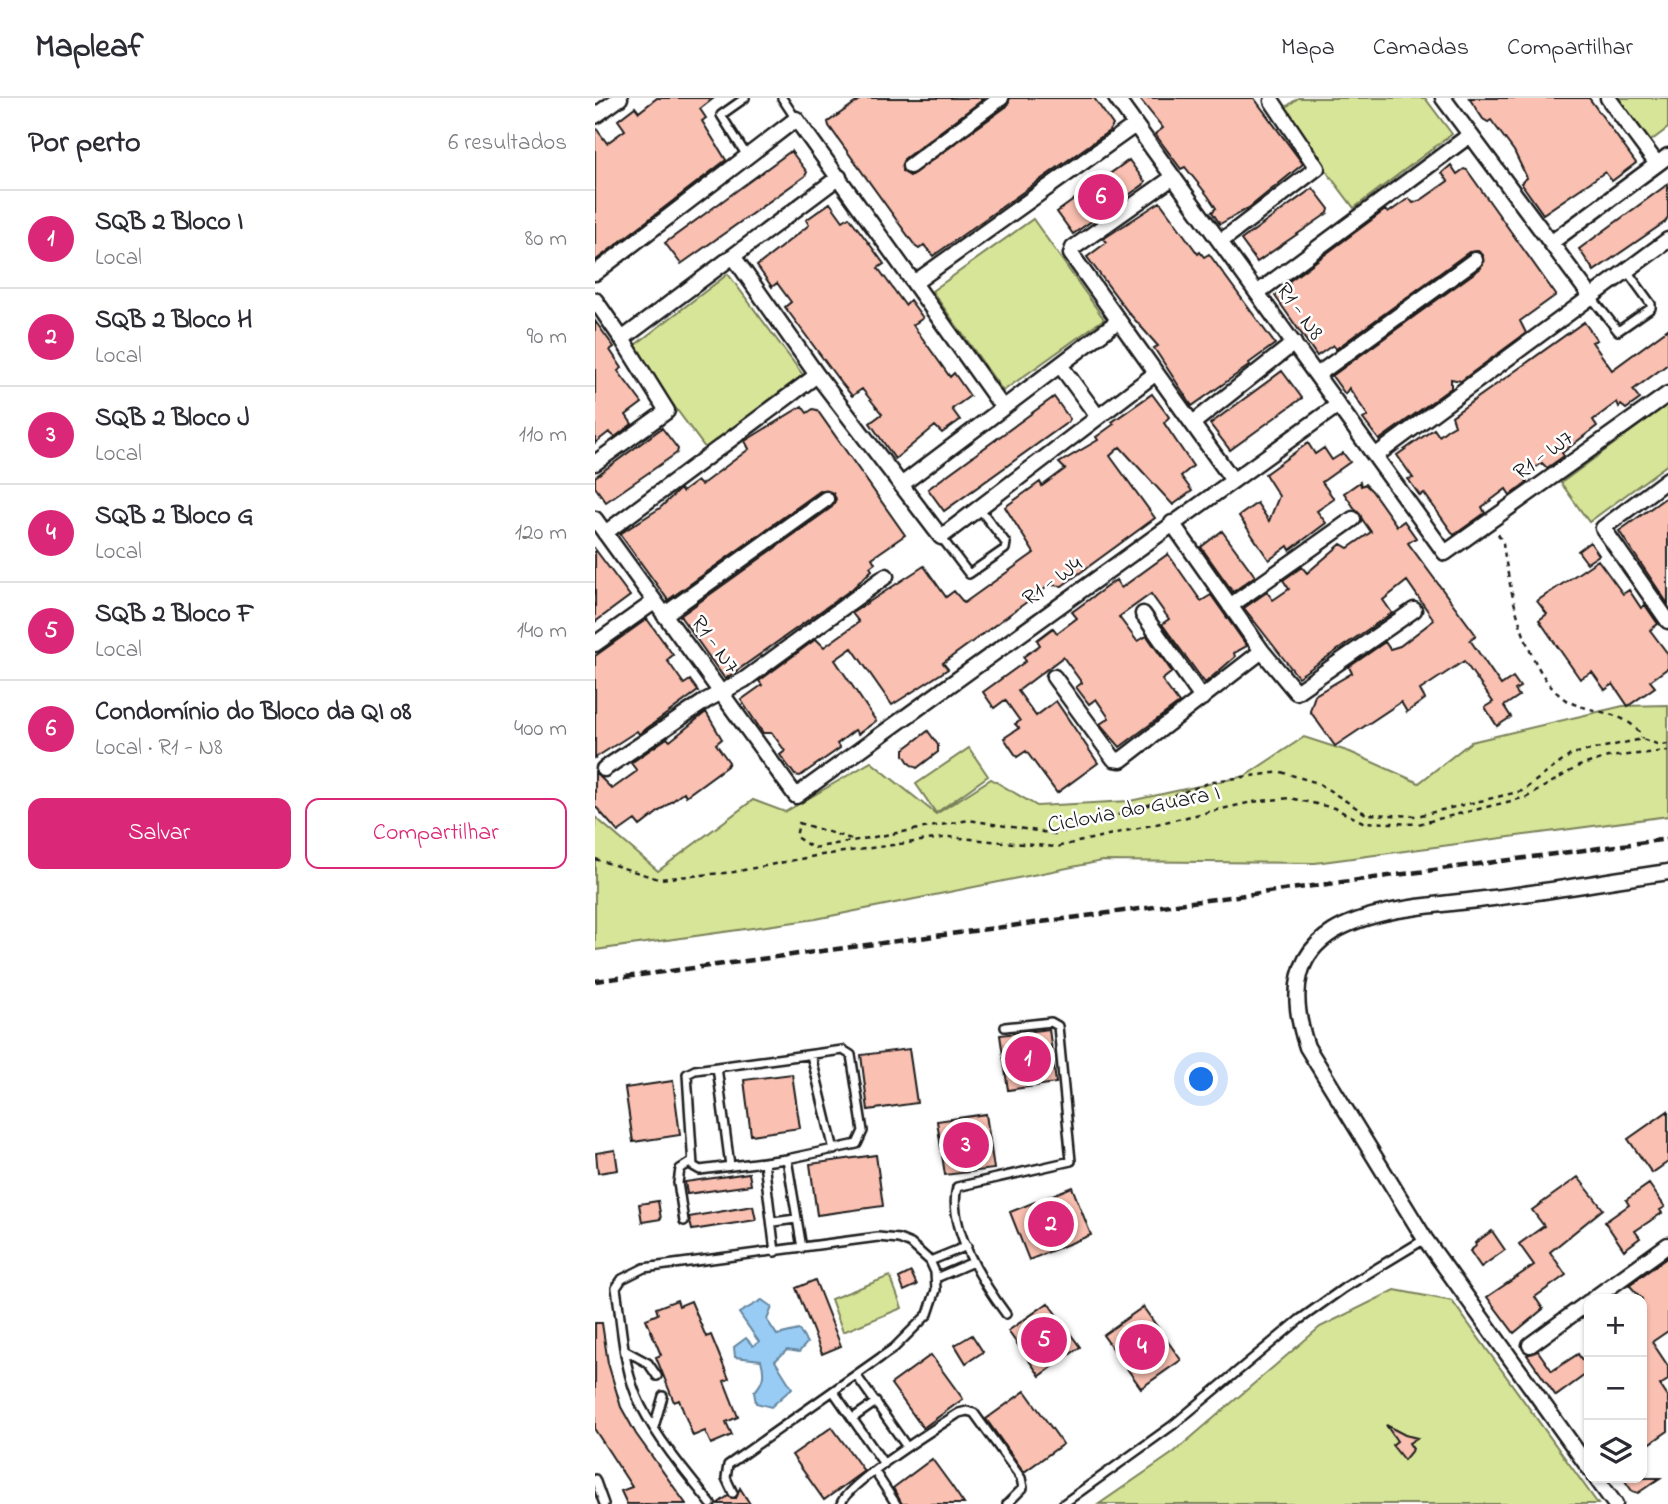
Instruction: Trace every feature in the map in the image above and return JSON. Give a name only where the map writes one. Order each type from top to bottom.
[{"type":"street","points":[[595,116],[620,98]]},
{"type":"street","points":[[910,166],[1001,98]]},
{"type":"street","name":"R1 - N8","points":[[1116,98],[1445,554]]},
{"type":"street","points":[[1443,98],[1592,298]]},
{"type":"street","points":[[1552,242],[1662,160],[1608,98]]},
{"type":"street","points":[[1220,242],[1316,170],[1317,166],[1272,99]]},
{"type":"street","points":[[595,273],[796,119],[1003,408]]},
{"type":"street","points":[[915,283],[1135,125]]},
{"type":"street","points":[[1257,293],[1470,135]]},
{"type":"street","points":[[622,339],[839,177]]},
{"type":"street","points":[[1172,178],[1071,251],[1232,479]]},
{"type":"street","points":[[1375,456],[1668,240]]},
{"type":"street","points":[[733,256],[817,375],[941,537],[1156,373]]},
{"type":"street","points":[[1317,375],[1475,260]]},
{"type":"street","points":[[595,300],[667,411],[595,463]]},
{"type":"street","points":[[901,485],[1118,321]]},
{"type":"street","points":[[1192,423],[1294,342]]},
{"type":"street","points":[[1060,365],[1098,417]]},
{"type":"street","points":[[605,533],[817,375]]},
{"type":"street","name":"R1 - W7","points":[[1445,554],[1668,394]]},
{"type":"street","name":"R1 - W4","points":[[796,796],[1338,405]]},
{"type":"street","points":[[1668,479],[1603,528],[1668,621]]},
{"type":"street","points":[[664,615],[826,499]]},
{"type":"street","name":"R1 - N7","points":[[595,519],[796,796]]},
{"type":"street","points":[[1230,606],[1353,519]]},
{"type":"street","points":[[1172,523],[1262,651],[1293,690],[1301,691],[1414,610]]},
{"type":"street","points":[[604,769],[721,694],[885,576]]},
{"type":"street","points":[[595,644],[654,601]]},
{"type":"street","points":[[1143,614],[1202,698]]},
{"type":"street","points":[[1054,677],[1117,760],[1262,651]]},
{"type":"street","points":[[1584,1461],[1425,1239],[1307,1047],[1299,1023],[1297,997],[1305,963],[1319,943],[1357,918],[1403,909],[1668,872]]},
{"type":"street","points":[[1600,1294],[1668,1245]]},
{"type":"street","points":[[1530,1345],[1584,1306]]},
{"type":"street","points":[[1600,1483],[1615,1504]]},
{"type":"lane","points":[[745,98],[721,115],[747,156]]},
{"type":"lane","points":[[782,98],[796,119]]},
{"type":"lane","points":[[1592,298],[1618,331],[1651,308],[1651,304],[1627,271]]},
{"type":"lane","points":[[941,537],[965,573],[969,574],[1005,549],[1006,543],[979,508]]},
{"type":"lane","points":[[1005,1027],[1051,1022],[1058,1026],[1071,1161],[957,1187],[957,1209],[973,1262],[983,1284],[1006,1314]]},
{"type":"lane","points":[[843,1050],[851,1055],[863,1131],[857,1144],[787,1159],[700,1170],[691,1162],[685,1080],[695,1070],[811,1055],[843,1050]]},
{"type":"lane","points":[[811,1055],[834,1150]]},
{"type":"lane","points":[[717,1067],[730,1166]]},
{"type":"lane","points":[[787,1159],[802,1248]]},
{"type":"lane","points":[[684,1221],[678,1183],[680,1169],[691,1162]]},
{"type":"lane","points":[[764,1162],[775,1252]]},
{"type":"lane","points":[[773,1222],[796,1219]]},
{"type":"lane","points":[[711,1504],[654,1427],[636,1392],[616,1288],[622,1279],[644,1268],[877,1237],[899,1239],[911,1244],[930,1261],[936,1278],[934,1304],[917,1328],[834,1391],[728,1465],[726,1478],[733,1493]]},
{"type":"lane","points":[[1063,1504],[1173,1425],[1323,1302],[1425,1239]]},
{"type":"lane","points":[[930,1261],[967,1246]]},
{"type":"lane","points":[[936,1278],[973,1262]]},
{"type":"lane","points":[[627,1351],[648,1363],[657,1376]]},
{"type":"lane","points":[[856,1375],[907,1447]]},
{"type":"lane","points":[[834,1391],[884,1464]]},
{"type":"lane","points":[[654,1427],[663,1396]]},
{"type":"lane","points":[[853,1418],[876,1402]]},
{"type":"lane","points":[[841,1504],[843,1495],[884,1464],[967,1410],[974,1413],[1021,1478],[1023,1488],[1007,1504]]},
{"type":"lane","points":[[874,1472],[895,1504]]},
{"type":"lane","points":[[595,1479],[604,1504]]},
{"type":"path","points":[[1491,522],[1503,543],[1527,645],[1537,665],[1559,695],[1573,706],[1627,722],[1642,739],[1660,745],[1668,744]]},
{"type":"path","points":[[851,839],[799,822],[796,830],[796,837],[813,848],[851,839],[969,820],[1055,834],[1140,808],[1214,781],[1281,772],[1318,783],[1366,814],[1417,816],[1522,792],[1571,754],[1642,739]]},
{"type":"path","name":"Ciclovia do Guara I","points":[[595,859],[658,880],[734,872],[815,856],[949,837],[1056,847],[1251,802],[1290,799],[1334,808],[1363,822],[1418,824],[1527,797],[1579,766],[1608,757],[1668,751]]},
{"type":"green space","points":[[1298,98],[1425,98],[1452,134],[1354,208],[1281,111]]},
{"type":"green space","points":[[1616,98],[1668,98],[1668,128],[1648,143]]},
{"type":"green space","points":[[1033,219],[1104,319],[1003,391],[932,291]]},
{"type":"green space","points":[[728,274],[803,375],[706,449],[631,348]]},
{"type":"green space","points":[[1668,404],[1668,464],[1589,522],[1561,483]]},
{"type":"green space","points":[[1668,705],[1668,816],[1315,863],[1102,861],[816,919],[595,950],[595,817],[658,871],[753,800],[785,812],[871,762],[936,814],[991,779],[1037,806],[1130,801],[1245,776],[1304,737],[1350,752],[1419,783],[1471,742],[1623,706]]},
{"type":"green space","points":[[969,748],[988,776],[936,813],[916,784]]},
{"type":"green space","points":[[890,1276],[902,1308],[843,1332],[831,1299]]},
{"type":"green space","points":[[1395,1290],[1452,1301],[1598,1504],[1099,1504],[1173,1453],[1320,1327]]},
{"type":"water","points":[[762,1300],[772,1307],[767,1320],[777,1335],[799,1330],[807,1343],[799,1352],[787,1350],[775,1361],[792,1388],[771,1407],[756,1403],[754,1392],[763,1378],[761,1360],[735,1357],[734,1347],[746,1338],[753,1346],[759,1342],[739,1313]]},
{"type":"building","points":[[657,98],[714,98],[700,109],[706,118],[702,121],[726,160],[595,261],[595,127],[607,143],[625,130],[618,120],[635,107],[639,112]]},
{"type":"building","points":[[862,98],[985,98],[904,159],[902,171],[910,176],[1007,106],[1010,98],[1094,98],[1113,125],[1109,131],[933,256],[924,245],[919,249],[916,247],[829,126],[828,122]]},
{"type":"building","points":[[1139,98],[1254,98],[1303,164],[1250,207],[1220,224],[1212,212],[1216,208],[1208,196],[1185,167],[1181,169],[1155,134],[1163,128]]},
{"type":"building","points":[[1469,98],[1589,98],[1636,163],[1612,181],[1605,172],[1543,214],[1521,183],[1527,178],[1514,151],[1491,120],[1488,122],[1483,119]]},
{"type":"building","points":[[791,151],[807,172],[805,176],[681,264],[665,243]]},
{"type":"building","points":[[1129,160],[1145,182],[1143,185],[1073,234],[1057,212]]},
{"type":"building","points":[[1451,165],[1457,174],[1467,170],[1556,295],[1520,321],[1526,333],[1461,381],[1451,379],[1451,388],[1379,440],[1363,419],[1368,416],[1349,388],[1345,394],[1332,376],[1481,268],[1483,255],[1478,251],[1469,252],[1336,349],[1333,345],[1317,356],[1275,296],[1290,284],[1288,282],[1385,210],[1388,213],[1409,198],[1413,203],[1421,200],[1448,181],[1442,173]]},
{"type":"building","points":[[1668,184],[1668,217],[1665,222],[1594,271],[1579,249]]},
{"type":"building","points":[[1313,188],[1329,209],[1328,213],[1257,262],[1241,240]]},
{"type":"building","points":[[1160,202],[1198,254],[1200,252],[1204,257],[1209,254],[1275,344],[1192,406],[1154,348],[1158,346],[1128,312],[1087,257],[1107,242],[1103,239]]},
{"type":"building","points":[[830,203],[843,221],[849,217],[871,246],[884,264],[878,268],[905,305],[910,300],[923,318],[913,325],[950,377],[954,373],[970,396],[952,409],[960,420],[942,433],[935,426],[895,459],[870,423],[882,414],[862,389],[852,396],[785,307],[791,302],[777,283],[772,287],[757,266],[809,225],[806,220]]},
{"type":"building","points":[[595,321],[614,347],[610,350],[622,368],[618,371],[642,403],[626,415],[632,424],[615,437],[609,432],[595,443]]},
{"type":"building","points":[[1584,322],[1597,340],[1592,342],[1612,370],[1668,329],[1668,364],[1633,390],[1640,399],[1626,409],[1621,405],[1619,407],[1617,402],[1593,420],[1597,426],[1562,453],[1564,456],[1547,468],[1542,463],[1524,476],[1527,482],[1510,495],[1506,489],[1482,507],[1485,513],[1454,535],[1424,493],[1420,496],[1408,479],[1413,478],[1397,455],[1434,429],[1439,436],[1455,425],[1452,416]]},
{"type":"building","points":[[1282,371],[1302,398],[1230,450],[1210,424]]},
{"type":"building","points":[[1152,394],[1169,417],[1164,423],[1193,466],[1181,476],[1192,491],[1173,505],[1120,447],[1110,456],[1155,518],[1062,586],[1050,585],[943,663],[948,669],[892,705],[852,648],[835,660],[876,721],[858,734],[855,730],[837,744],[840,748],[800,776],[795,775],[780,755],[785,751],[772,733],[763,733],[741,700],[762,685],[759,681],[816,639],[824,647],[859,622],[852,613],[924,566],[946,597],[954,591],[964,603],[1034,553],[1005,507],[1040,482],[1042,486],[1065,469],[1059,463],[1098,440],[1096,437],[1114,424],[1112,422]]},
{"type":"building","points":[[1054,397],[1070,419],[1068,422],[944,511],[928,489]]},
{"type":"building","points":[[802,406],[807,413],[813,409],[817,410],[905,535],[872,558],[875,563],[870,567],[872,570],[852,589],[725,679],[680,616],[832,507],[836,499],[833,493],[820,491],[668,600],[620,534],[660,508],[680,489],[682,492],[697,481],[701,485],[749,449],[745,441]]},
{"type":"building","points":[[662,428],[678,449],[677,453],[606,502],[595,487],[595,477]]},
{"type":"building","points":[[1308,443],[1315,454],[1324,448],[1332,460],[1343,453],[1350,462],[1322,482],[1334,499],[1317,511],[1326,523],[1290,550],[1288,546],[1269,560],[1239,516],[1257,503],[1269,521],[1279,496],[1265,474]]},
{"type":"building","points":[[1360,482],[1361,486],[1365,484],[1372,491],[1397,526],[1404,521],[1416,538],[1408,543],[1476,635],[1470,640],[1501,685],[1513,677],[1520,687],[1515,690],[1519,696],[1504,706],[1511,717],[1497,726],[1485,707],[1493,702],[1464,661],[1420,690],[1425,699],[1407,712],[1401,702],[1335,746],[1310,711],[1315,695],[1352,673],[1349,667],[1385,642],[1390,649],[1400,646],[1434,620],[1407,581],[1383,600],[1392,613],[1298,677],[1244,608],[1267,592],[1273,600],[1289,589],[1283,580],[1302,567],[1307,573],[1341,544],[1348,548],[1371,532],[1344,493]]},
{"type":"building","points":[[1668,496],[1668,604],[1619,531]]},
{"type":"building","points":[[1222,531],[1255,576],[1233,592],[1201,547]]},
{"type":"building","points":[[1590,542],[1599,555],[1587,563],[1578,551]]},
{"type":"building","points":[[595,549],[630,596],[595,622]]},
{"type":"building","points":[[1168,554],[1201,601],[1211,595],[1247,646],[1234,653],[1235,657],[1205,683],[1162,624],[1169,619],[1151,594],[1119,617],[1137,641],[1147,636],[1172,672],[1162,680],[1179,703],[1120,747],[1100,724],[1109,718],[1096,699],[1089,704],[1076,687],[1082,683],[1063,657],[1018,691],[1036,716],[1056,701],[1098,763],[1057,793],[1026,751],[1017,757],[1004,738],[1019,728],[1015,724],[1020,721],[1005,700],[994,708],[983,692],[1026,661],[1023,657],[1040,645],[1037,640],[1053,628],[1057,633],[1077,618],[1072,612],[1116,580],[1121,588]]},
{"type":"building","points":[[1598,560],[1623,594],[1629,590],[1641,608],[1645,605],[1658,624],[1650,630],[1668,654],[1668,668],[1650,681],[1655,687],[1628,706],[1613,684],[1605,690],[1592,672],[1580,679],[1539,620],[1547,614],[1537,601]]},
{"type":"building","points":[[647,619],[673,655],[667,660],[684,684],[690,680],[698,691],[639,734],[637,731],[595,758],[595,656]]},
{"type":"building","points":[[706,712],[722,739],[716,744],[729,762],[727,766],[686,796],[684,792],[640,826],[635,820],[618,832],[595,806],[595,772],[612,789],[637,771],[631,763],[667,738],[670,741]]},
{"type":"building","points":[[928,731],[938,745],[938,752],[917,768],[910,764],[904,755],[904,749]]},
{"type":"building","points":[[1049,1029],[1056,1083],[1008,1090],[1000,1035]]},
{"type":"building","points":[[909,1049],[917,1103],[868,1110],[861,1055]]},
{"type":"building","points":[[792,1074],[800,1128],[751,1135],[744,1080]]},
{"type":"building","points":[[673,1081],[680,1135],[633,1142],[625,1088]]},
{"type":"building","points":[[1668,1111],[1668,1162],[1652,1173],[1628,1139]]},
{"type":"building","points":[[986,1114],[994,1169],[945,1175],[937,1121]]},
{"type":"building","points":[[615,1150],[618,1170],[598,1173],[596,1153]]},
{"type":"building","points":[[876,1155],[883,1206],[817,1215],[810,1164]]},
{"type":"building","points":[[749,1173],[751,1185],[687,1194],[685,1182]]},
{"type":"building","points":[[1578,1177],[1603,1209],[1550,1252],[1566,1275],[1535,1297],[1543,1309],[1514,1333],[1487,1297],[1534,1265],[1519,1244],[1544,1226],[1532,1210]]},
{"type":"building","points":[[1649,1184],[1665,1207],[1660,1210],[1662,1213],[1635,1231],[1640,1238],[1624,1250],[1605,1222],[1629,1205],[1626,1200]]},
{"type":"building","points":[[1072,1187],[1091,1235],[1029,1260],[1010,1212]]},
{"type":"building","points":[[658,1201],[661,1219],[642,1222],[639,1204]]},
{"type":"building","points":[[753,1206],[756,1220],[692,1230],[689,1217]]},
{"type":"building","points":[[1492,1231],[1505,1250],[1481,1267],[1470,1251],[1476,1246],[1475,1243]]},
{"type":"building","points":[[1668,1257],[1668,1331],[1652,1342],[1668,1366],[1668,1380],[1660,1385],[1668,1397],[1668,1431],[1647,1446],[1647,1294],[1637,1294],[1629,1285]]},
{"type":"building","points":[[911,1272],[917,1285],[904,1291],[899,1278]]},
{"type":"building","points":[[815,1280],[841,1346],[822,1354],[796,1288]]},
{"type":"building","points":[[677,1300],[679,1306],[691,1301],[706,1337],[711,1335],[729,1379],[724,1381],[738,1417],[726,1422],[732,1435],[711,1444],[705,1431],[693,1436],[679,1400],[674,1402],[656,1357],[661,1355],[646,1319],[658,1314],[656,1308]]},
{"type":"building","points":[[1048,1303],[1080,1347],[1040,1376],[1008,1331]]},
{"type":"building","points":[[1143,1307],[1181,1360],[1141,1388],[1103,1335]]},
{"type":"building","points":[[595,1323],[602,1323],[608,1363],[621,1407],[636,1434],[686,1504],[627,1504],[621,1491],[632,1487],[595,1430]]},
{"type":"building","points":[[972,1335],[983,1352],[966,1363],[955,1345]]},
{"type":"building","points":[[1538,1351],[1552,1371],[1578,1354],[1582,1360],[1584,1359],[1584,1376],[1556,1396],[1527,1355]]},
{"type":"building","points":[[931,1355],[963,1399],[923,1428],[891,1384]]},
{"type":"building","points":[[1025,1391],[1063,1444],[1024,1472],[986,1419]]},
{"type":"building","points":[[1386,1425],[1417,1438],[1409,1443],[1413,1449],[1404,1460],[1392,1445],[1397,1441]]},
{"type":"building","points":[[832,1427],[864,1471],[824,1500],[792,1455]]},
{"type":"building","points":[[932,1459],[964,1504],[902,1504],[893,1488]]},
{"type":"building","points":[[1647,1478],[1660,1478],[1638,1493],[1632,1491],[1626,1483],[1647,1483]]},
{"type":"building","points":[[740,1488],[750,1504],[717,1504],[728,1496],[736,1498]]},
{"type":"railway","points":[[595,981],[1668,839]]},
{"type":"place","name":"Condomínio do Bloco da QI 08","points":[[1101,197]]},
{"type":"place","name":"SQB 2 Bloco I","points":[[1028,1059]]},
{"type":"place","name":"SQB 2 Bloco J","points":[[966,1145]]},
{"type":"place","name":"SQB 2 Bloco H","points":[[1051,1224]]},
{"type":"place","name":"SQB 2 Bloco F","points":[[1044,1340]]},
{"type":"place","name":"SQB 2 Bloco G","points":[[1142,1347]]}]
